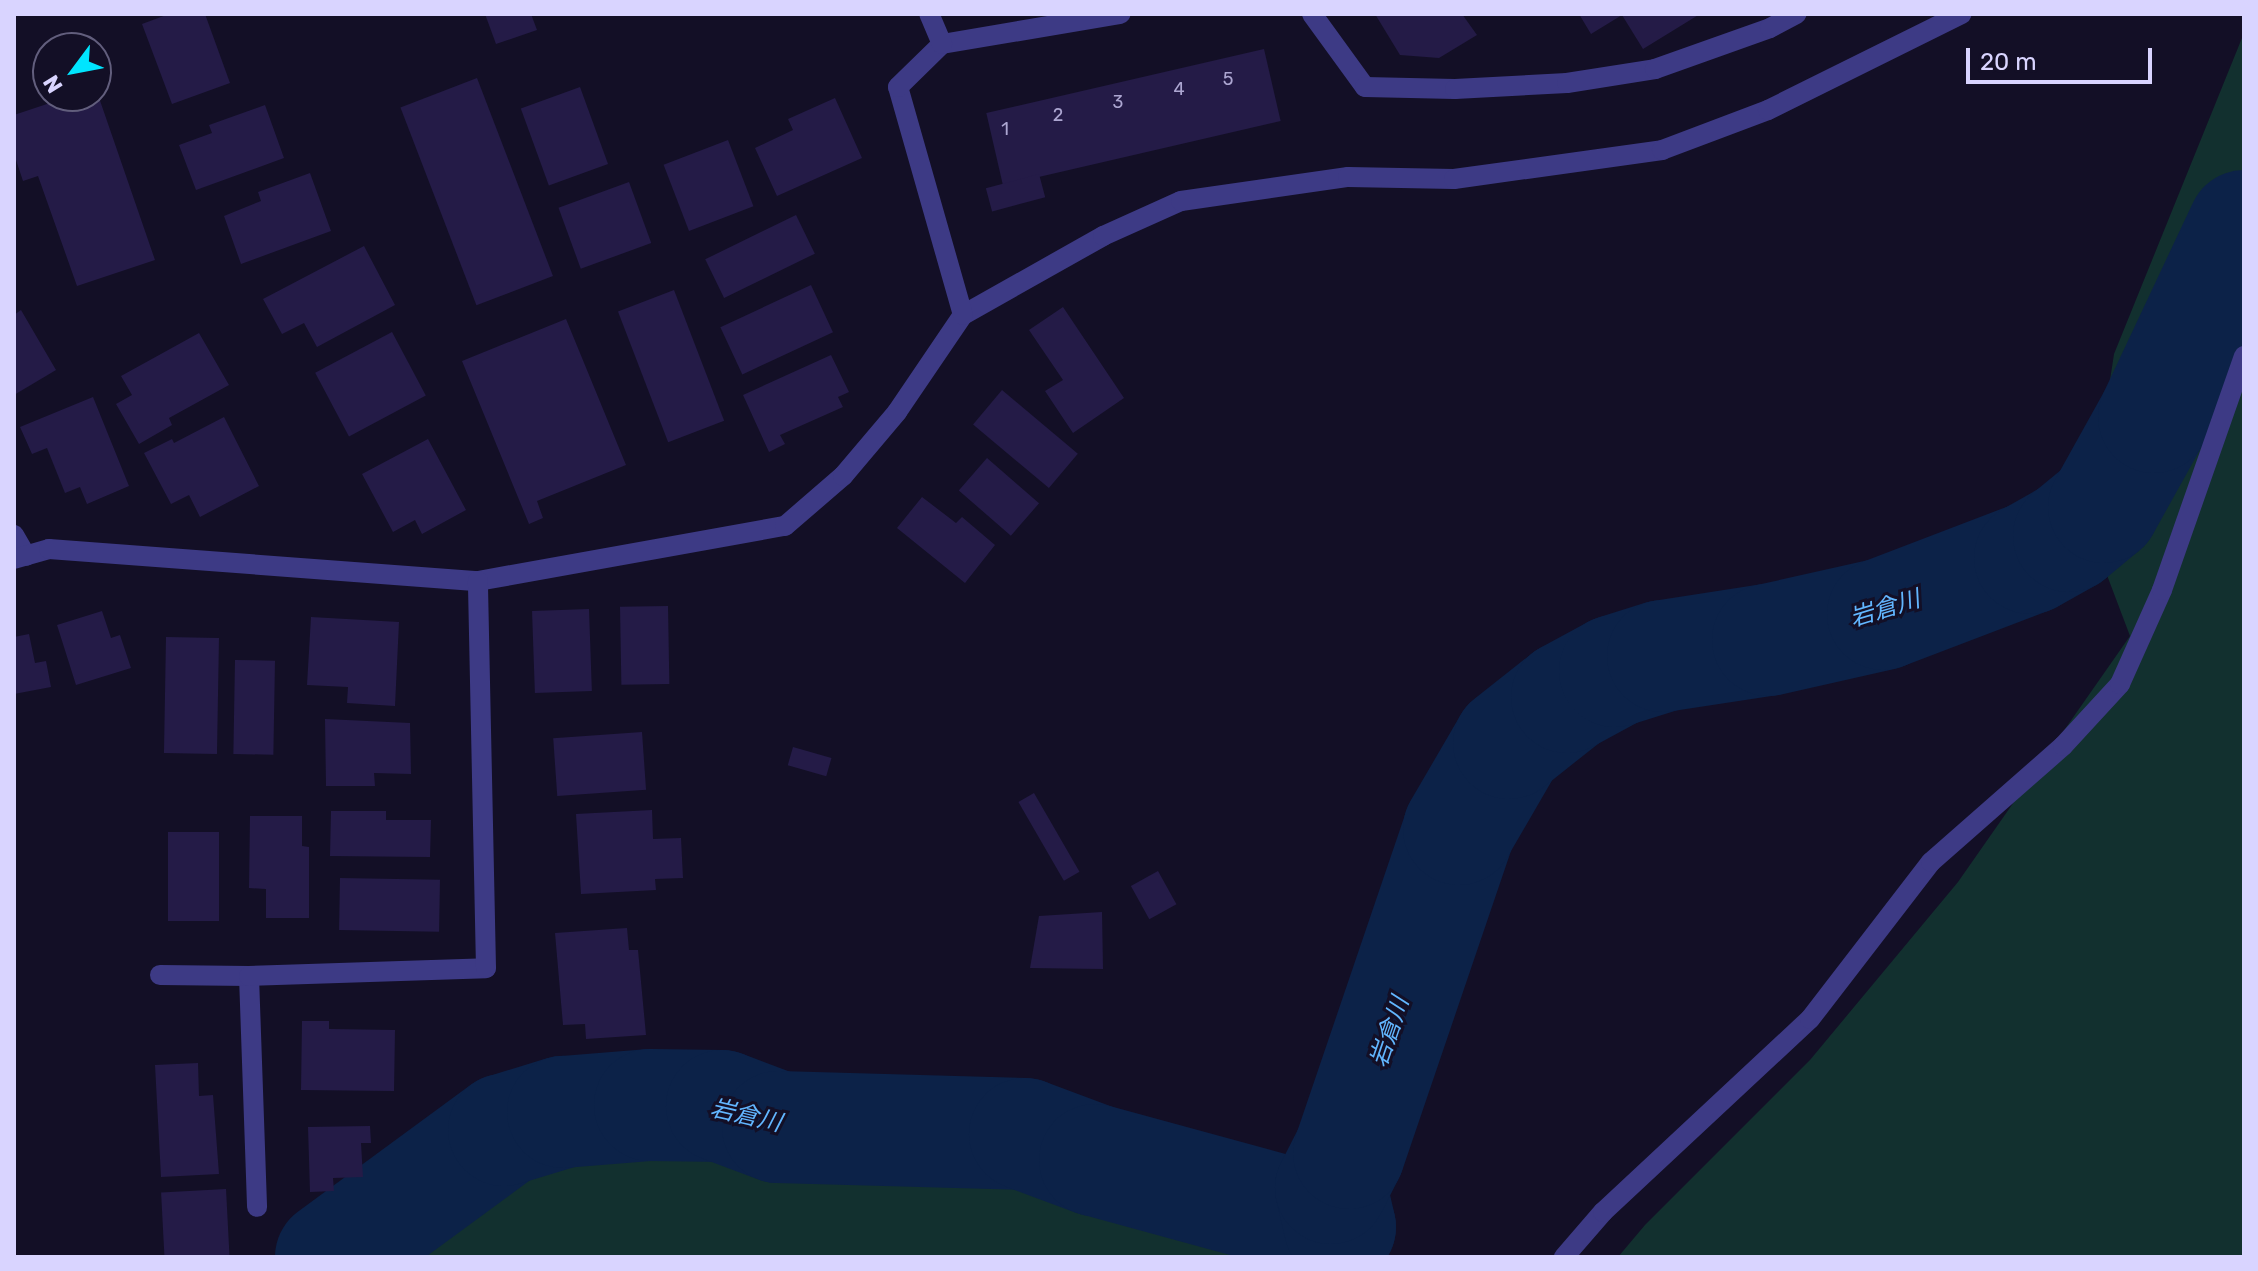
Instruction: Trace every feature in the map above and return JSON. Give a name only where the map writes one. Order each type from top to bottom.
[{"type":"street","points":[[929,14],[942,44]]},
{"type":"street","points":[[963,315],[898,87],[942,44],[1120,14]]},
{"type":"street","points":[[1312,14],[1365,87],[1455,89],[1567,83],[1655,69],[1765,21],[1796,14]]},
{"type":"street","points":[[14,535],[20,558],[49,549],[478,581],[785,526],[843,476],[897,412],[963,315],[1103,236],[1181,201],[1348,177],[1454,179],[1662,150],[1768,110],[1961,14]]},
{"type":"street","points":[[1564,1257],[1603,1212],[1810,1019],[1931,862],[2063,746],[2120,684],[2162,590],[2244,356]]},
{"type":"street","points":[[160,975],[249,976],[486,968],[478,581]]},
{"type":"street","points":[[249,976],[257,1207]]},
{"type":"green space","points":[[2244,33],[2244,1257],[1618,1257],[1645,1225],[1810,1060],[1958,882],[2130,636],[2088,525],[2114,354]]},
{"type":"green space","points":[[646,1111],[741,1130],[964,1122],[1076,1126],[1172,1161],[1226,1203],[1248,1236],[1252,1257],[327,1257],[379,1213],[553,1122]]},
{"type":"building","points":[[169,14],[205,14],[230,83],[172,104],[142,24]]},
{"type":"building","points":[[485,14],[531,14],[537,30],[496,44]]},
{"type":"building","points":[[1375,14],[1462,14],[1477,35],[1439,58],[1400,55]]},
{"type":"building","points":[[1579,14],[1700,14],[1643,49],[1622,15],[1591,34]]},
{"type":"building","points":[[1264,49],[1281,121],[1003,185],[986,113]]},
{"type":"building","points":[[477,78],[553,276],[476,305],[400,107]]},
{"type":"building","points":[[580,87],[608,164],[549,186],[521,109]]},
{"type":"building","points":[[835,98],[862,158],[777,196],[755,148],[793,130],[788,119]]},
{"type":"building","points":[[265,105],[284,158],[196,190],[179,145],[212,133],[209,125]]},
{"type":"building","points":[[32,109],[32,112],[104,112],[155,260],[77,286],[38,176],[23,181],[14,154],[14,115]]},
{"type":"building","points":[[728,140],[753,206],[689,231],[664,165]]},
{"type":"building","points":[[310,173],[331,231],[241,264],[224,216],[261,201],[258,192]]},
{"type":"building","points":[[1039,174],[1045,197],[992,211],[986,188]]},
{"type":"building","points":[[629,182],[651,243],[581,269],[559,208]]},
{"type":"building","points":[[796,215],[815,254],[724,298],[705,259]]},
{"type":"building","points":[[364,246],[395,305],[317,347],[304,323],[282,334],[263,299]]},
{"type":"building","points":[[811,285],[833,332],[742,374],[720,327]]},
{"type":"building","points":[[674,290],[724,421],[668,442],[618,312]]},
{"type":"building","points":[[1063,307],[1124,398],[1073,433],[1045,391],[1063,380],[1029,330]]},
{"type":"building","points":[[21,310],[56,370],[14,395],[14,315]]},
{"type":"building","points":[[566,319],[626,465],[537,501],[543,518],[529,524],[462,361]]},
{"type":"building","points":[[392,332],[426,396],[349,436],[315,373]]},
{"type":"building","points":[[199,333],[229,385],[169,418],[172,425],[139,444],[116,404],[132,395],[121,376]]},
{"type":"building","points":[[831,355],[849,392],[838,397],[843,407],[780,435],[785,444],[769,452],[743,395]]},
{"type":"building","points":[[1002,390],[1078,454],[1049,488],[973,424]]},
{"type":"building","points":[[93,397],[129,486],[87,504],[80,487],[65,493],[47,448],[32,454],[20,427]]},
{"type":"building","points":[[224,417],[259,486],[200,517],[189,495],[171,504],[144,453],[172,439],[174,443]]},
{"type":"building","points":[[428,439],[466,510],[422,534],[415,520],[393,532],[362,474]]},
{"type":"building","points":[[987,458],[1039,503],[1011,536],[959,490]]},
{"type":"building","points":[[922,497],[956,523],[962,517],[995,545],[965,583],[897,528]]},
{"type":"building","points":[[668,606],[669,684],[621,685],[620,607]]},
{"type":"building","points":[[589,609],[592,691],[535,693],[532,611]]},
{"type":"building","points":[[102,611],[111,638],[120,635],[131,668],[76,685],[57,625]]},
{"type":"building","points":[[311,617],[399,622],[395,706],[347,703],[348,687],[307,685]]},
{"type":"building","points":[[29,634],[35,663],[46,661],[51,687],[14,694],[14,637]]},
{"type":"building","points":[[166,637],[219,638],[217,754],[164,753]]},
{"type":"building","points":[[235,660],[275,661],[273,755],[233,754]]},
{"type":"building","points":[[325,719],[410,723],[411,774],[374,773],[375,786],[326,786]]},
{"type":"building","points":[[642,732],[646,790],[557,796],[553,738]]},
{"type":"building","points":[[793,747],[831,758],[826,776],[788,765]]},
{"type":"building","points":[[1034,793],[1080,872],[1064,881],[1018,802]]},
{"type":"building","points":[[652,810],[653,839],[681,838],[683,878],[655,879],[656,890],[581,894],[576,814]]},
{"type":"building","points":[[331,811],[386,811],[386,820],[431,820],[430,857],[330,856]]},
{"type":"building","points":[[250,816],[302,816],[302,846],[309,847],[309,918],[266,918],[266,889],[249,888]]},
{"type":"building","points":[[168,832],[219,832],[219,921],[168,921]]},
{"type":"building","points":[[1158,871],[1176,904],[1149,919],[1131,886]]},
{"type":"building","points":[[340,878],[440,880],[439,932],[339,930]]},
{"type":"building","points":[[1102,912],[1103,969],[1030,968],[1039,916]]},
{"type":"building","points":[[627,928],[629,950],[638,950],[646,1035],[586,1039],[585,1024],[563,1025],[555,933]]},
{"type":"building","points":[[302,1021],[329,1021],[329,1029],[395,1030],[394,1091],[301,1090]]},
{"type":"building","points":[[198,1063],[199,1096],[213,1095],[219,1174],[161,1177],[155,1065]]},
{"type":"building","points":[[370,1126],[371,1143],[361,1143],[363,1177],[333,1178],[334,1191],[310,1192],[308,1127]]},
{"type":"building","points":[[226,1189],[230,1257],[164,1257],[161,1192]]},
{"type":"waterway","name":"岩倉川","points":[[331,1257],[504,1130],[563,1112],[650,1105],[722,1106],[778,1127],[1025,1134],[1095,1160],[1340,1227],[1331,1188],[1349,1153],[1459,829],[1509,743],[1567,697],[1615,671],[1663,656],[1768,640],[1883,614],[2030,558],[2069,536],[2104,507],[2154,417],[2244,226]]},
{"type":"waterway","points":[[1340,1227],[1344,1257]]}]
